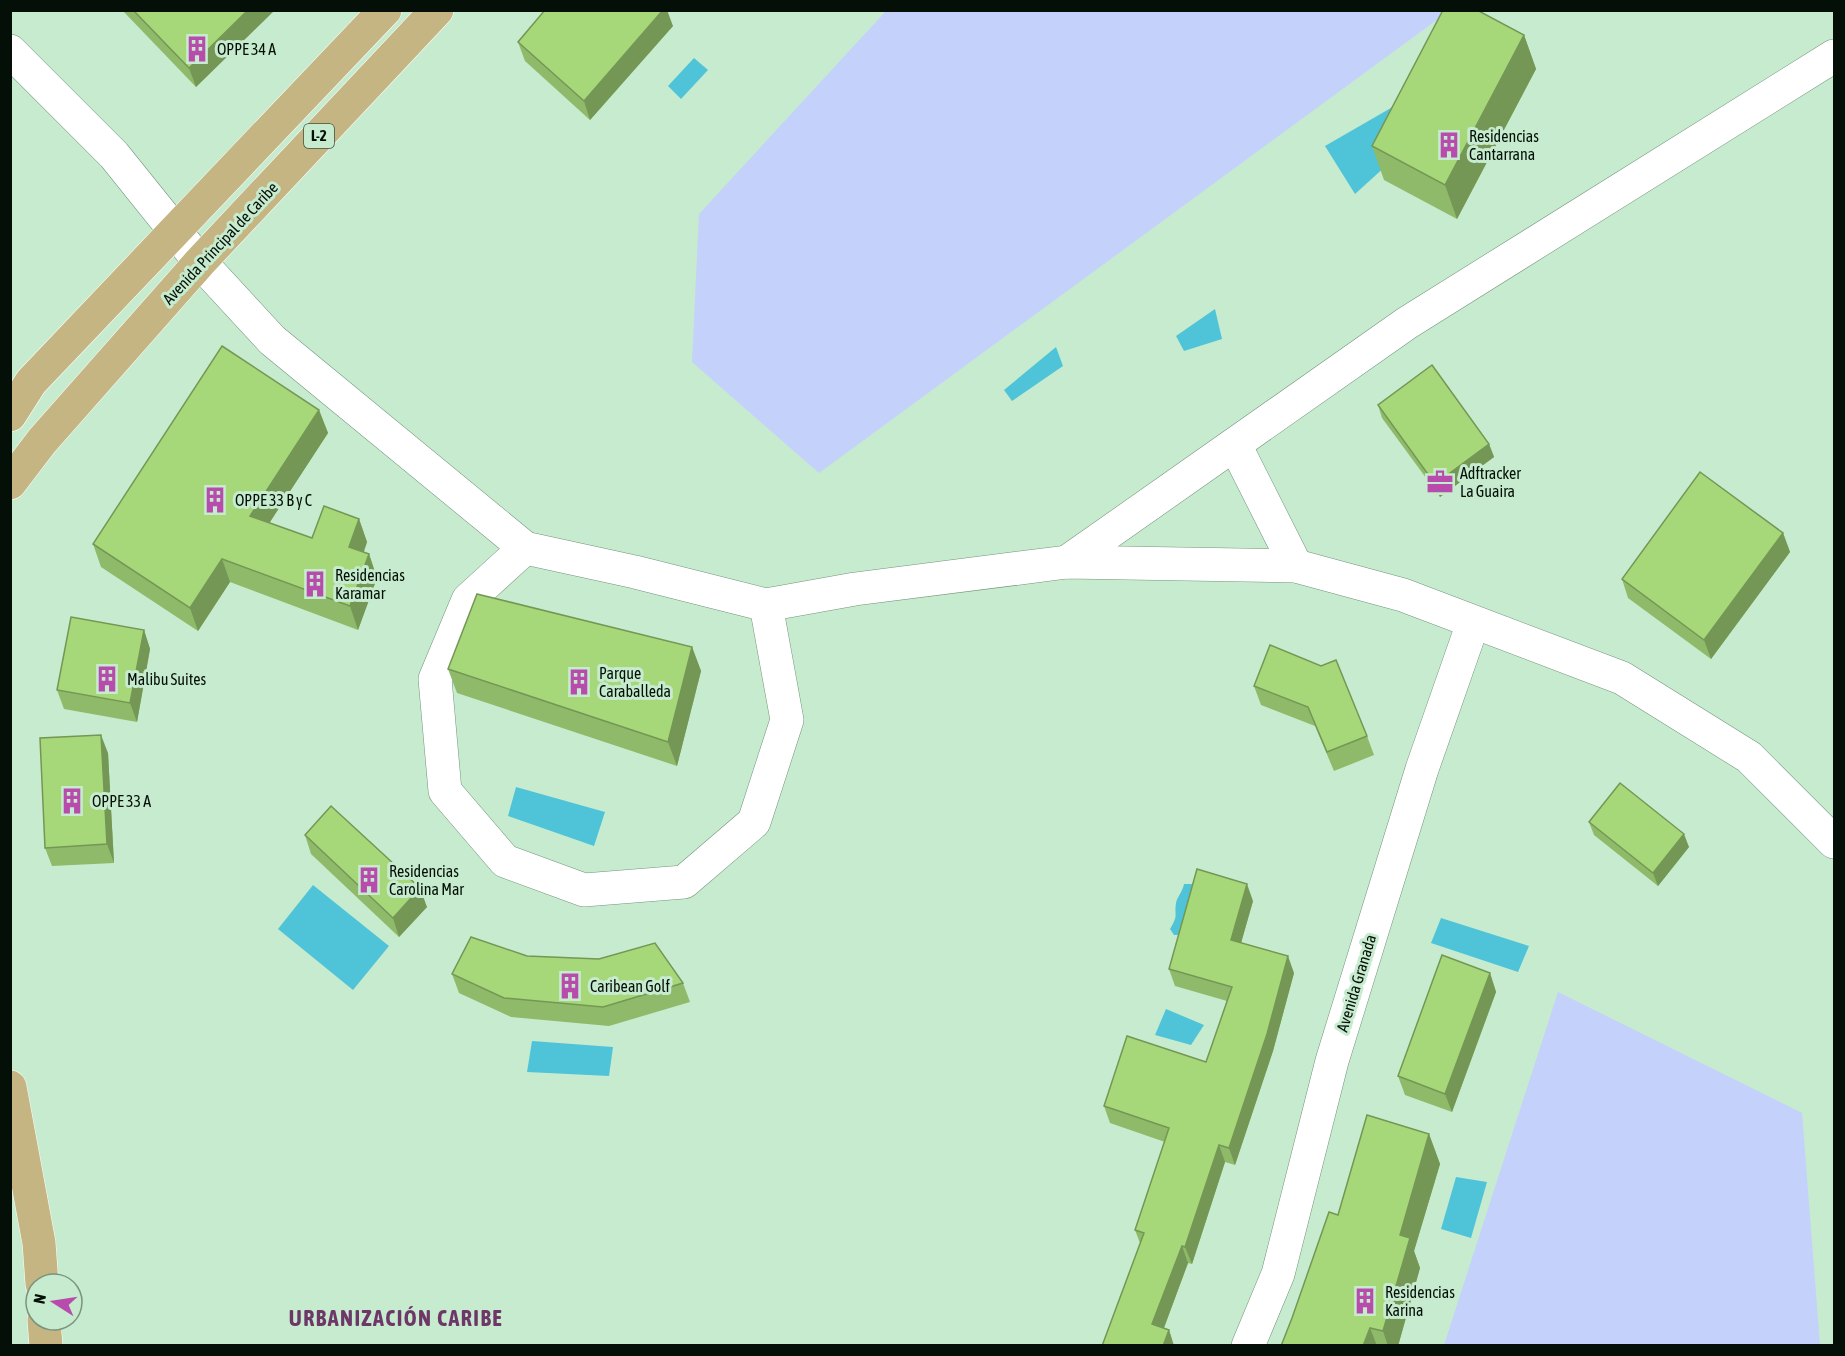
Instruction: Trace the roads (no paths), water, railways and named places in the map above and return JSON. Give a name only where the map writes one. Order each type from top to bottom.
[{"type":"main road","name":"L-2","points":[[10,415],[21,392],[385,10]]},
{"type":"main road","name":"Avenida Principal de Caribe","points":[[10,483],[42,441],[201,262],[436,10]]},
{"type":"main road","points":[[10,1088],[39,1243],[41,1272]]},
{"type":"street","points":[[10,51],[114,155],[201,262],[272,340],[525,548],[635,572],[766,605],[855,589],[1067,562],[1296,566],[1403,596],[1622,678],[1749,757],[1834,842]]},
{"type":"street","points":[[1067,562],[1407,323],[1834,56]]},
{"type":"street","points":[[1235,444],[1296,566]]},
{"type":"street","points":[[525,548],[468,600],[435,679],[445,791],[505,861],[584,890],[684,882],[754,822],[787,720],[766,605]]},
{"type":"street","name":"Avenida Granada","points":[[1248,1346],[1278,1274],[1332,1060],[1422,769],[1473,623]]},
{"type":"place","name":"OPPE 34 A","points":[[197,49]]},
{"type":"place","name":"Residencias Cantarrana","points":[[1449,145]]},
{"type":"place","name":"Adftracker La Guaira","points":[[1440,482]]},
{"type":"place","name":"OPPE 33 B y C","points":[[215,500]]},
{"type":"place","name":"Residencias Karamar","points":[[315,584]]},
{"type":"place","name":"Malibu Suites","points":[[107,679]]},
{"type":"place","name":"Parque Caraballeda","points":[[579,682]]},
{"type":"place","name":"OPPE 33 A","points":[[72,801]]},
{"type":"place","name":"Residencias Carolina Mar","points":[[369,880]]},
{"type":"place","name":"Caribean Golf","points":[[570,986]]},
{"type":"place","name":"Residencias Karina","points":[[1365,1301]]},
{"type":"district","name":"URBANIZACIÓN CARIBE","points":[[396,1318]]}]
